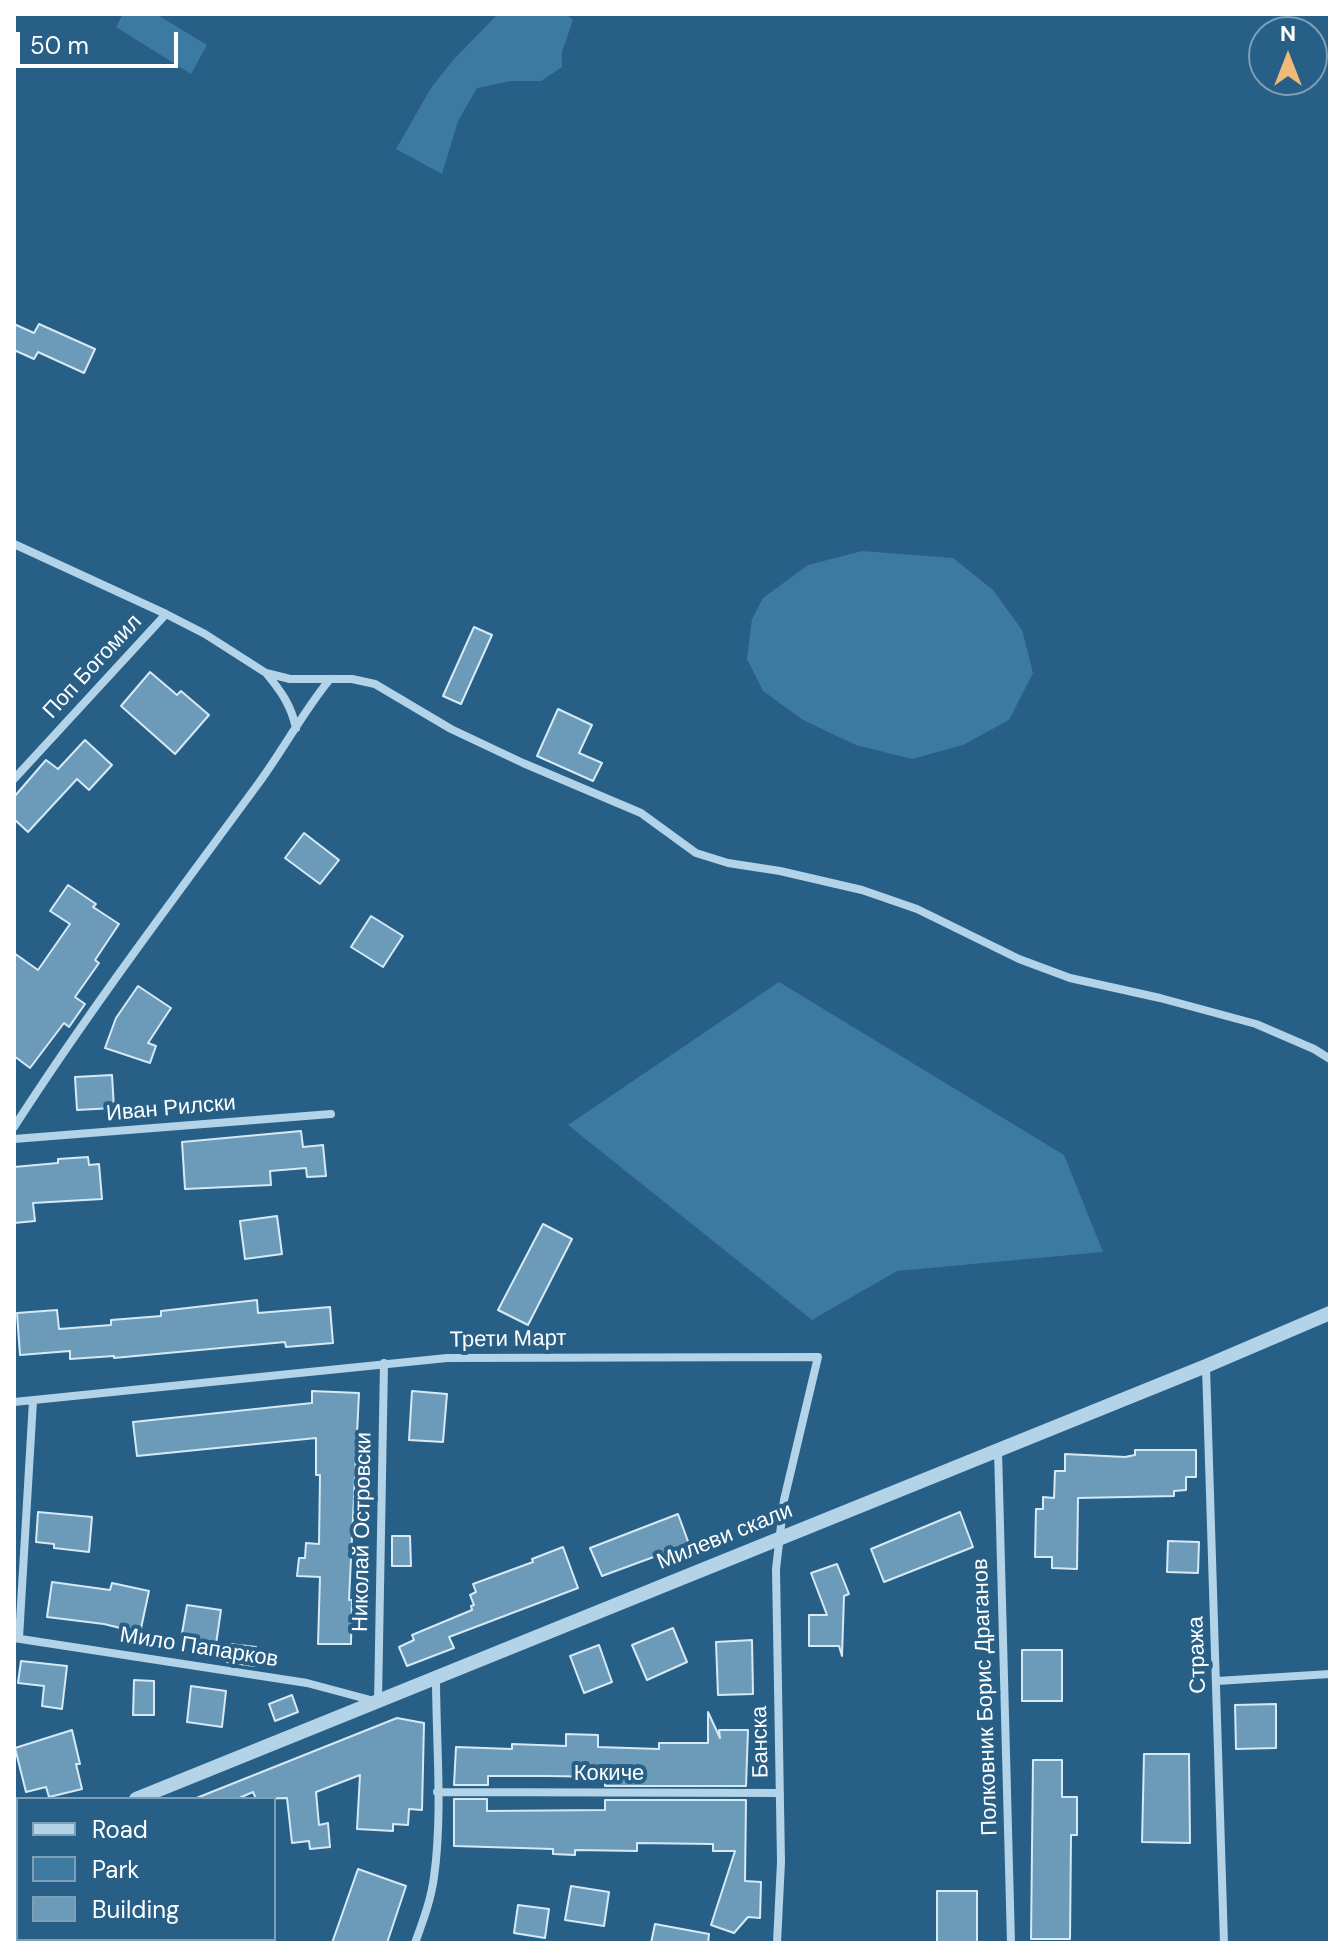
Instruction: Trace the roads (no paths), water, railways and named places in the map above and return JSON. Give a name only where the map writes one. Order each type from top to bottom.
[{"type":"street","points":[[14,544],[166,614],[205,634],[266,673],[292,709],[296,728]]},
{"type":"street","name":"Поп Богомил","points":[[14,779],[166,614]]},
{"type":"street","points":[[266,673],[290,679],[352,679],[375,684],[451,729],[641,813],[696,853],[728,863],[780,871],[862,890],[917,909],[1019,959],[1070,978],[1256,1024],[1330,1059]]},
{"type":"street","points":[[14,1127],[330,679]]},
{"type":"street","name":"Иван Рилски","points":[[14,1139],[331,1114]]},
{"type":"street","name":"Милеви скали","points":[[141,1797],[1330,1313]]},
{"type":"street","name":"Трети Март","points":[[14,1402],[384,1363],[462,1358],[818,1357],[784,1500],[778,1539]]},
{"type":"street","name":"Николай Островски","points":[[378,1702],[384,1363]]},
{"type":"street","name":"Стража","points":[[1206,1366],[1224,1943]]},
{"type":"street","points":[[16,1638],[33,1401]]},
{"type":"street","name":"Полковник Борис Драганов","points":[[998,1450],[1011,1943]]},
{"type":"street","name":"Банска","points":[[777,1943],[781,1874],[778,1539]]},
{"type":"street","name":"Мило Папарков","points":[[16,1638],[307,1683],[378,1702]]},
{"type":"street","points":[[1217,1681],[1330,1674]]},
{"type":"street","points":[[415,1943],[434,1877],[436,1677]]},
{"type":"street","name":"Кокиче","points":[[437,1792],[780,1793]]}]
